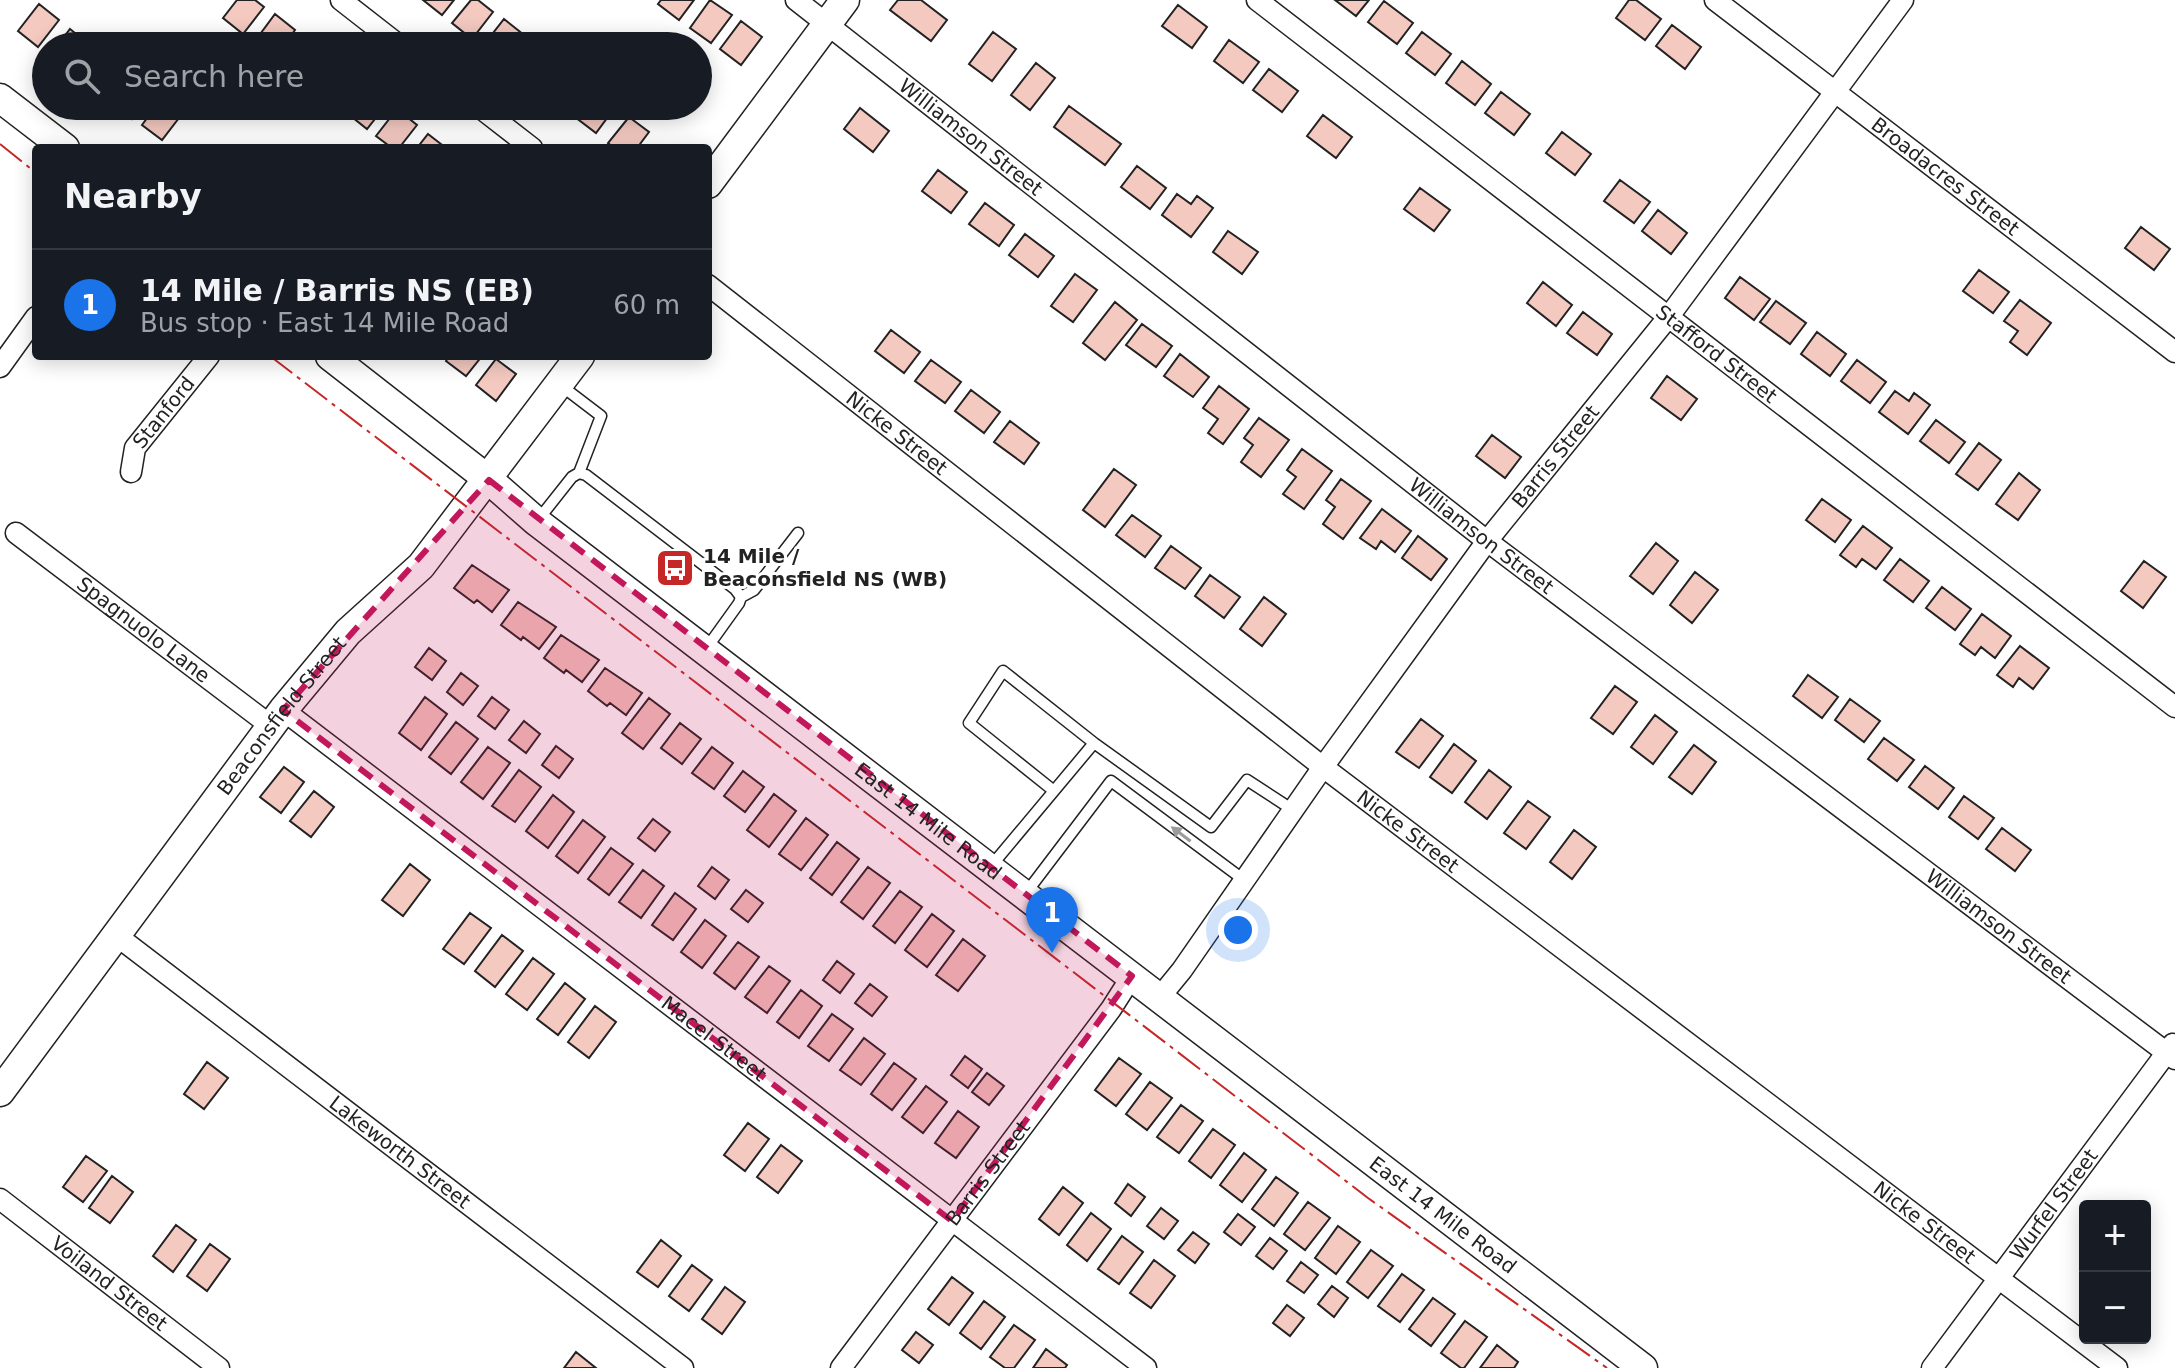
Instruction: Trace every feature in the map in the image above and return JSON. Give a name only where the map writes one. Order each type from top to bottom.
[{"type":"main road","points":[[712,179],[845,0]]},
{"type":"main road","points":[[0,98],[60,144]]},
{"type":"main road","name":"East 14 Mile Road","points":[[335,360],[489,480],[537,522],[1643,1368]]},
{"type":"main road","name":"Beaconsfield Street","points":[[0,1092],[277,718],[348,632],[421,566],[577,360]]},
{"type":"street","points":[[341,0],[382,32]]},
{"type":"street","name":"Williamson Street","points":[[796,0],[1487,541],[2172,1051]]},
{"type":"street","name":"Stafford Street","points":[[1257,0],[1670,315],[2175,707]]},
{"type":"street","name":"Broadacres Street","points":[[1715,0],[2175,352]]},
{"type":"street","name":"Barris Street","points":[[1160,997],[1487,541],[1670,315],[1903,0]]},
{"type":"street","points":[[496,120],[527,144]]},
{"type":"street","name":"Nicke Street","points":[[712,288],[1323,767],[2117,1368]]},
{"type":"street","points":[[0,367],[32,323]]},
{"type":"street","name":"Stanford","points":[[131,472],[135,448],[206,360]]},
{"type":"street","name":"Spagnuolo Lane","points":[[16,533],[277,718]]},
{"type":"street","name":"Macel Street","points":[[277,718],[1146,1368]]},
{"type":"street","name":"Lakeworth Street","points":[[117,936],[683,1368]]},
{"type":"street","name":"Barris Street","points":[[841,1368],[1111,1009],[1132,976]]},
{"type":"street","name":"Wurfel Street","points":[[1932,1368],[2172,1051]]},
{"type":"street","name":"Voiland Street","points":[[0,1199],[219,1368]]},
{"type":"lane","points":[[537,522],[572,477],[579,473],[601,416],[559,384]]},
{"type":"lane","points":[[579,473],[586,475],[735,589],[741,597]]},
{"type":"lane","points":[[706,649],[741,597],[754,590],[798,533]]},
{"type":"lane","points":[[1054,791],[969,723],[1003,671],[1094,743],[1211,827],[1247,780],[1293,810]]},
{"type":"lane","points":[[991,867],[1094,743]]},
{"type":"lane","points":[[1026,894],[1111,781],[1244,880]]},
{"type":"highlighted area","points":[[489,480],[1132,976],[952,1221],[283,710]]},
{"type":"building","points":[[237,0],[255,0],[264,7],[245,32],[223,18]]},
{"type":"building","points":[[423,0],[454,0],[442,15]]},
{"type":"building","points":[[471,0],[478,0],[493,12],[477,32],[463,32],[452,23]]},
{"type":"building","points":[[661,0],[694,0],[679,20],[658,4]]},
{"type":"building","points":[[710,0],[732,15],[712,42],[712,32],[696,32],[690,28]]},
{"type":"building","points":[[898,0],[921,0],[947,20],[931,41],[890,10]]},
{"type":"building","points":[[1335,0],[1369,0],[1356,16]]},
{"type":"building","points":[[1629,0],[1636,0],[1661,19],[1645,40],[1616,18]]},
{"type":"building","points":[[1384,1],[1413,23],[1397,44],[1368,22]]},
{"type":"building","points":[[39,4],[59,20],[50,32],[32,32],[32,42],[18,31]]},
{"type":"building","points":[[1178,5],[1207,27],[1192,48],[1162,26]]},
{"type":"building","points":[[275,14],[295,30],[294,32],[262,32]]},
{"type":"building","points":[[504,19],[520,32],[494,32]]},
{"type":"building","points":[[741,21],[762,37],[741,65],[720,49]]},
{"type":"building","points":[[1672,25],[1701,47],[1685,69],[1656,46]]},
{"type":"building","points":[[993,32],[1016,49],[992,81],[969,64]]},
{"type":"building","points":[[1422,32],[1451,54],[1435,75],[1406,53]]},
{"type":"building","points":[[1229,40],[1259,62],[1243,83],[1214,61]]},
{"type":"building","points":[[1462,61],[1491,84],[1475,105],[1446,83]]},
{"type":"building","points":[[1036,63],[1055,78],[1030,110],[1011,95]]},
{"type":"building","points":[[1269,69],[1298,91],[1282,112],[1253,90]]},
{"type":"building","points":[[1501,92],[1530,114],[1514,135],[1485,113]]},
{"type":"building","points":[[1069,106],[1121,144],[1105,165],[1054,127]]},
{"type":"building","points":[[860,108],[889,131],[873,152],[844,129]]},
{"type":"building","points":[[1323,115],[1352,137],[1336,158],[1307,136]]},
{"type":"building","points":[[146,120],[177,120],[162,140],[142,125]]},
{"type":"building","points":[[356,120],[374,120],[367,129]]},
{"type":"building","points":[[388,120],[411,120],[417,125],[402,144],[387,144],[376,136]]},
{"type":"building","points":[[579,120],[606,120],[596,133]]},
{"type":"building","points":[[627,120],[633,120],[649,132],[640,144],[608,143]]},
{"type":"building","points":[[1562,132],[1591,154],[1575,175],[1546,153]]},
{"type":"building","points":[[428,134],[441,144],[420,144]]},
{"type":"building","points":[[1137,166],[1166,188],[1150,209],[1121,187]]},
{"type":"building","points":[[938,170],[967,192],[951,213],[922,191]]},
{"type":"building","points":[[1620,180],[1650,202],[1634,223],[1604,201]]},
{"type":"building","points":[[1420,188],[1450,210],[1434,231],[1404,209]]},
{"type":"building","points":[[1177,194],[1191,204],[1197,196],[1213,208],[1191,237],[1162,215]]},
{"type":"building","points":[[985,203],[1014,225],[999,246],[969,224]]},
{"type":"building","points":[[1658,210],[1687,233],[1671,254],[1642,231]]},
{"type":"building","points":[[2141,227],[2170,249],[2154,270],[2125,248]]},
{"type":"building","points":[[1228,231],[1258,252],[1242,274],[1213,252]]},
{"type":"building","points":[[1025,234],[1054,256],[1038,277],[1009,255]]},
{"type":"building","points":[[1979,270],[2009,292],[1993,313],[1963,291]]},
{"type":"building","points":[[1075,274],[1097,290],[1073,322],[1051,306]]},
{"type":"building","points":[[1740,277],[1770,299],[1754,320],[1725,298]]},
{"type":"building","points":[[1543,282],[1572,305],[1556,326],[1527,303]]},
{"type":"building","points":[[2020,300],[2051,323],[2027,355],[2010,342],[2018,331],[2004,321]]},
{"type":"building","points":[[1776,301],[1806,323],[1790,344],[1760,322]]},
{"type":"building","points":[[1115,302],[1137,320],[1105,360],[1083,343]]},
{"type":"building","points":[[1583,312],[1612,334],[1597,355],[1567,333]]},
{"type":"building","points":[[1142,324],[1172,346],[1156,367],[1126,345]]},
{"type":"building","points":[[891,330],[920,352],[904,373],[875,351]]},
{"type":"building","points":[[1817,332],[1846,354],[1830,376],[1801,354]]},
{"type":"building","points":[[1180,354],[1209,377],[1193,397],[1164,376]]},
{"type":"building","points":[[447,360],[479,360],[466,376]]},
{"type":"building","points":[[495,360],[516,374],[496,401],[476,385]]},
{"type":"building","points":[[931,360],[961,382],[945,403],[915,381]]},
{"type":"building","points":[[1857,360],[1886,382],[1870,403],[1841,381]]},
{"type":"building","points":[[1667,376],[1697,399],[1681,420],[1651,398]]},
{"type":"building","points":[[1219,386],[1249,409],[1223,444],[1208,433],[1218,419],[1203,408]]},
{"type":"building","points":[[971,390],[1000,412],[984,433],[955,411]]},
{"type":"building","points":[[1895,391],[1909,401],[1914,393],[1930,405],[1908,434],[1879,412]]},
{"type":"building","points":[[1259,418],[1289,440],[1261,477],[1241,462],[1253,445],[1244,438]]},
{"type":"building","points":[[1936,420],[1965,442],[1949,463],[1920,441]]},
{"type":"building","points":[[1010,421],[1039,443],[1024,464],[994,442]]},
{"type":"building","points":[[1492,435],[1521,457],[1505,478],[1476,456]]},
{"type":"building","points":[[1979,443],[2001,460],[1978,490],[1956,474]]},
{"type":"building","points":[[1302,449],[1332,471],[1304,509],[1283,494],[1296,477],[1287,470]]},
{"type":"building","points":[[1114,469],[1136,485],[1105,527],[1083,510]]},
{"type":"building","points":[[2019,473],[2040,490],[2018,520],[1996,504]]},
{"type":"building","points":[[1341,479],[1371,501],[1343,539],[1323,524],[1335,507],[1326,500]]},
{"type":"building","points":[[1822,499],[1851,520],[1835,542],[1806,520]]},
{"type":"building","points":[[1382,509],[1411,531],[1395,552],[1381,541],[1376,549],[1360,538]]},
{"type":"building","points":[[1132,515],[1161,536],[1145,557],[1116,535]]},
{"type":"building","points":[[1863,526],[1892,548],[1876,569],[1862,559],[1856,567],[1840,555]]},
{"type":"building","points":[[1418,536],[1447,559],[1431,580],[1402,558]]},
{"type":"building","points":[[1656,543],[1678,561],[1653,594],[1630,576]]},
{"type":"building","points":[[1171,546],[1201,568],[1185,589],[1155,568]]},
{"type":"building","points":[[1900,559],[1929,581],[1913,602],[1884,580]]},
{"type":"building","points":[[2144,561],[2166,577],[2143,608],[2121,591]]},
{"type":"building","points":[[472,565],[509,590],[492,612],[454,588]]},
{"type":"building","points":[[1695,572],[1718,590],[1692,623],[1670,605]]},
{"type":"building","points":[[1210,575],[1240,597],[1224,618],[1195,596]]},
{"type":"building","points":[[1942,587],[1971,609],[1955,630],[1926,608]]},
{"type":"building","points":[[1264,597],[1286,614],[1262,646],[1240,629]]},
{"type":"building","points":[[518,602],[556,627],[539,649],[501,625]]},
{"type":"building","points":[[1982,614],[2011,636],[1995,658],[1981,647],[1975,655],[1960,644]]},
{"type":"building","points":[[561,635],[599,660],[582,682],[544,658]]},
{"type":"building","points":[[2020,646],[2049,668],[2033,689],[2019,678],[2013,687],[1997,675]]},
{"type":"building","points":[[429,648],[446,661],[432,680],[415,667]]},
{"type":"building","points":[[605,668],[642,693],[626,715],[610,703],[607,706],[588,691]]},
{"type":"building","points":[[461,673],[478,686],[463,705],[447,692]]},
{"type":"building","points":[[1808,675],[1838,697],[1822,718],[1793,696]]},
{"type":"building","points":[[1615,686],[1637,702],[1613,734],[1591,718]]},
{"type":"building","points":[[425,697],[447,714],[421,750],[399,733]]},
{"type":"building","points":[[492,697],[509,710],[495,729],[478,716]]},
{"type":"building","points":[[649,698],[670,714],[643,749],[622,733]]},
{"type":"building","points":[[1850,699],[1880,721],[1864,742],[1835,720]]},
{"type":"building","points":[[1655,715],[1677,732],[1653,764],[1631,747]]},
{"type":"building","points":[[1421,719],[1443,736],[1419,768],[1396,752]]},
{"type":"building","points":[[524,721],[540,734],[526,753],[509,740]]},
{"type":"building","points":[[456,722],[478,739],[451,774],[429,757]]},
{"type":"building","points":[[680,723],[701,739],[682,764],[661,748]]},
{"type":"building","points":[[1884,738],[1914,760],[1897,781],[1868,759]]},
{"type":"building","points":[[1454,744],[1476,761],[1452,793],[1430,777]]},
{"type":"building","points":[[1694,745],[1716,762],[1692,794],[1669,777]]},
{"type":"building","points":[[556,746],[573,759],[559,778],[542,765]]},
{"type":"building","points":[[488,747],[510,763],[483,799],[461,782]]},
{"type":"building","points":[[712,747],[733,763],[714,789],[692,773]]},
{"type":"building","points":[[1925,766],[1954,788],[1938,809],[1909,787]]},
{"type":"building","points":[[284,767],[304,782],[281,813],[260,797]]},
{"type":"building","points":[[519,770],[541,787],[515,822],[492,806]]},
{"type":"building","points":[[1489,770],[1511,787],[1487,819],[1465,802]]},
{"type":"building","points":[[743,771],[764,787],[745,812],[724,796]]},
{"type":"building","points":[[314,791],[334,807],[311,837],[290,821]]},
{"type":"building","points":[[774,794],[796,811],[769,847],[747,830]]},
{"type":"building","points":[[553,795],[574,812],[548,848],[526,831]]},
{"type":"building","points":[[1964,796],[1994,818],[1978,839],[1949,817]]},
{"type":"building","points":[[1528,801],[1550,817],[1526,849],[1504,833]]},
{"type":"building","points":[[806,818],[828,835],[801,870],[779,854]]},
{"type":"building","points":[[653,819],[670,832],[655,851],[638,838]]},
{"type":"building","points":[[583,820],[605,837],[578,873],[556,856]]},
{"type":"building","points":[[2002,828],[2031,850],[2015,871],[1986,849]]},
{"type":"building","points":[[1574,830],[1596,847],[1572,879],[1550,862]]},
{"type":"building","points":[[837,842],[859,859],[832,895],[810,878]]},
{"type":"building","points":[[611,848],[633,864],[609,895],[588,879]]},
{"type":"building","points":[[410,864],[430,880],[403,916],[382,900]]},
{"type":"building","points":[[712,867],[729,880],[715,899],[698,886]]},
{"type":"building","points":[[868,867],[890,883],[863,919],[841,902]]},
{"type":"building","points":[[643,870],[664,886],[641,918],[619,902]]},
{"type":"building","points":[[746,890],[763,903],[748,922],[731,909]]},
{"type":"building","points":[[900,891],[922,907],[895,943],[873,926]]},
{"type":"building","points":[[675,893],[696,909],[673,940],[652,925]]},
{"type":"building","points":[[470,913],[491,928],[464,964],[443,949]]},
{"type":"building","points":[[932,914],[954,931],[927,967],[905,950]]},
{"type":"building","points":[[705,920],[726,936],[702,968],[681,952]]},
{"type":"building","points":[[502,935],[523,951],[495,987],[475,971]]},
{"type":"building","points":[[963,939],[985,956],[958,991],[936,975]]},
{"type":"building","points":[[738,942],[759,957],[735,989],[714,973]]},
{"type":"building","points":[[533,958],[554,974],[527,1010],[506,994]]},
{"type":"building","points":[[837,961],[854,974],[840,993],[823,980]]},
{"type":"building","points":[[769,966],[790,981],[767,1013],[745,997]]},
{"type":"building","points":[[565,983],[585,999],[558,1035],[537,1019]]},
{"type":"building","points":[[870,984],[887,997],[872,1016],[855,1003]]},
{"type":"building","points":[[801,990],[822,1006],[799,1038],[777,1022]]},
{"type":"building","points":[[595,1006],[616,1022],[589,1058],[568,1042]]},
{"type":"building","points":[[832,1014],[853,1029],[829,1061],[808,1046]]},
{"type":"building","points":[[864,1038],[885,1054],[861,1085],[840,1070]]},
{"type":"building","points":[[965,1056],[982,1069],[968,1088],[951,1075]]},
{"type":"building","points":[[1119,1058],[1141,1074],[1116,1106],[1095,1090]]},
{"type":"building","points":[[207,1062],[228,1078],[204,1109],[184,1094]]},
{"type":"building","points":[[894,1063],[916,1079],[892,1110],[871,1094]]},
{"type":"building","points":[[987,1073],[1004,1086],[989,1105],[972,1092]]},
{"type":"building","points":[[1150,1082],[1172,1098],[1147,1130],[1126,1114]]},
{"type":"building","points":[[926,1086],[947,1102],[923,1133],[902,1117]]},
{"type":"building","points":[[1181,1105],[1203,1121],[1179,1153],[1157,1137]]},
{"type":"building","points":[[958,1111],[979,1127],[956,1158],[935,1143]]},
{"type":"building","points":[[748,1123],[769,1139],[745,1171],[724,1155]]},
{"type":"building","points":[[1213,1129],[1235,1145],[1211,1178],[1189,1161]]},
{"type":"building","points":[[781,1145],[802,1161],[778,1193],[757,1177]]},
{"type":"building","points":[[1244,1153],[1266,1170],[1242,1202],[1220,1185]]},
{"type":"building","points":[[86,1156],[107,1171],[83,1202],[63,1187]]},
{"type":"building","points":[[112,1176],[133,1192],[110,1223],[89,1208]]},
{"type":"building","points":[[1276,1177],[1298,1193],[1274,1226],[1252,1209]]},
{"type":"building","points":[[1128,1184],[1145,1197],[1131,1216],[1115,1203]]},
{"type":"building","points":[[1063,1187],[1083,1203],[1059,1235],[1039,1219]]},
{"type":"building","points":[[1308,1202],[1330,1218],[1305,1250],[1284,1234]]},
{"type":"building","points":[[1161,1208],[1178,1221],[1164,1239],[1147,1226]]},
{"type":"building","points":[[1091,1213],[1111,1229],[1087,1261],[1067,1245]]},
{"type":"building","points":[[1238,1214],[1255,1227],[1241,1245],[1224,1232]]},
{"type":"building","points":[[176,1225],[196,1240],[173,1272],[153,1256]]},
{"type":"building","points":[[1338,1226],[1360,1242],[1336,1274],[1315,1258]]},
{"type":"building","points":[[1193,1232],[1209,1244],[1195,1263],[1178,1250]]},
{"type":"building","points":[[1122,1236],[1143,1252],[1119,1284],[1098,1269]]},
{"type":"building","points":[[1270,1238],[1287,1251],[1273,1269],[1256,1256]]},
{"type":"building","points":[[661,1240],[681,1256],[658,1287],[637,1272]]},
{"type":"building","points":[[210,1244],[230,1259],[207,1291],[187,1276]]},
{"type":"building","points":[[1371,1250],[1393,1266],[1368,1298],[1347,1282]]},
{"type":"building","points":[[1154,1260],[1175,1276],[1151,1308],[1130,1293]]},
{"type":"building","points":[[1301,1262],[1318,1275],[1304,1293],[1287,1281]]},
{"type":"building","points":[[692,1265],[712,1280],[689,1311],[669,1296]]},
{"type":"building","points":[[1402,1274],[1424,1290],[1400,1322],[1378,1306]]},
{"type":"building","points":[[952,1277],[973,1293],[949,1325],[928,1309]]},
{"type":"building","points":[[1332,1286],[1348,1298],[1334,1317],[1318,1304]]},
{"type":"building","points":[[725,1287],[745,1302],[722,1334],[702,1319]]},
{"type":"building","points":[[1433,1298],[1455,1314],[1431,1346],[1409,1329]]},
{"type":"building","points":[[984,1301],[1005,1317],[981,1349],[960,1333]]},
{"type":"building","points":[[1287,1305],[1304,1318],[1290,1336],[1273,1323]]},
{"type":"building","points":[[1465,1321],[1487,1337],[1461,1368],[1441,1353]]},
{"type":"building","points":[[1014,1325],[1035,1340],[1014,1368],[1005,1368],[990,1357]]},
{"type":"building","points":[[916,1332],[933,1345],[919,1363],[902,1350]]},
{"type":"building","points":[[1497,1345],[1518,1362],[1514,1368],[1480,1368]]},
{"type":"building","points":[[1046,1349],[1067,1365],[1065,1368],[1033,1368]]},
{"type":"building","points":[[576,1352],[596,1368],[564,1368]]},
{"type":"power","points":[[0,144],[32,170]]},
{"type":"power","points":[[275,360],[1368,1198],[1607,1368]]},
{"type":"place","name":"14 Mile / Beaconsfield NS (WB)","points":[[675,568]]},
{"type":"place","name":"14 Mile / Barris NS (EB)","points":[[1052,953]]}]
